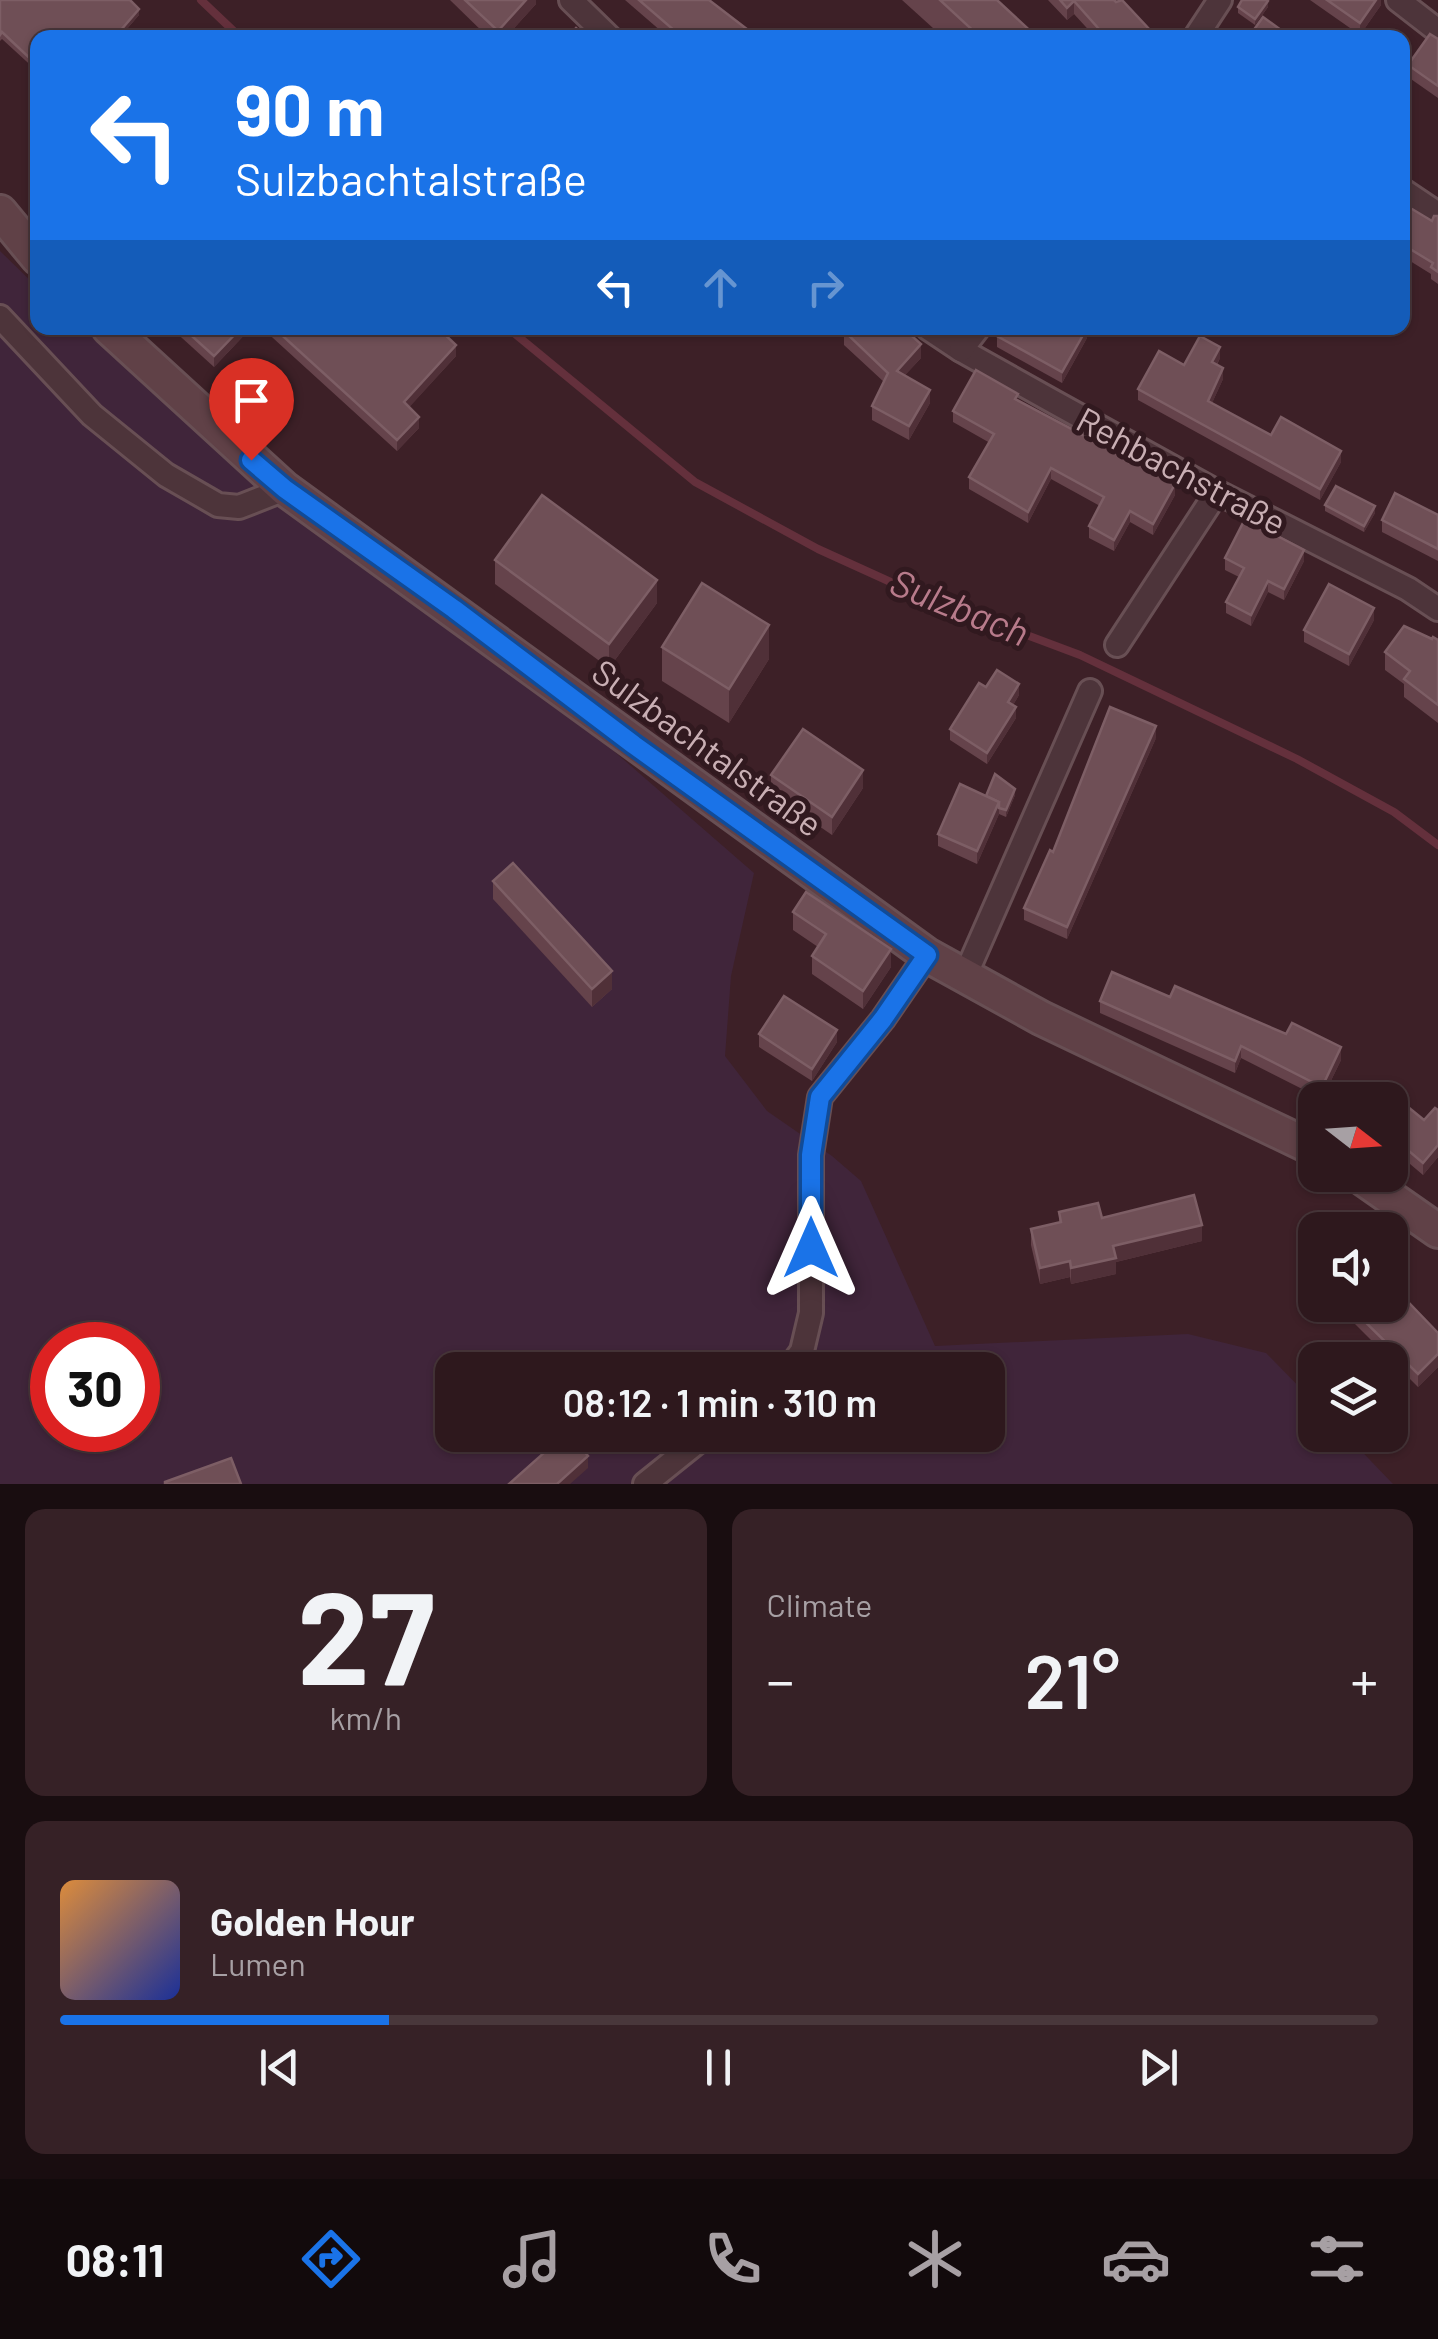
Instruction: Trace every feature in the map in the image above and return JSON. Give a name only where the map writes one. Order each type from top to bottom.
[{"type":"main road","points":[[0,212],[30,248]]},
{"type":"main road","name":"Sulzbachtalstraße","points":[[117,335],[285,489],[927,955],[1041,1018],[1298,1141]]},
{"type":"main road","points":[[1382,1192],[1438,1231]]},
{"type":"street","points":[[570,0],[602,30]]},
{"type":"street","points":[[1200,30],[1220,0]]},
{"type":"street","points":[[1398,0],[1438,30]]},
{"type":"street","points":[[1410,195],[1438,214]]},
{"type":"street","points":[[0,317],[92,415],[166,475],[218,505],[239,506],[285,489]]},
{"type":"street","name":"Rehbachstraße","points":[[938,335],[1217,492],[1393,581],[1438,609]]},
{"type":"street","points":[[961,350],[973,335]]},
{"type":"street","points":[[1117,646],[1217,492]]},
{"type":"street","points":[[965,976],[1090,691]]},
{"type":"street","points":[[801,1352],[811,1313],[811,1155],[820,1097],[883,1019],[927,955]]},
{"type":"street","points":[[645,1484],[685,1452]]},
{"type":"shaded area","points":[[0,251],[30,280],[30,335],[95,335],[375,567],[593,733],[754,873],[731,976],[725,1056],[767,1111],[861,1181],[935,1346],[1188,1334],[1266,1353],[1298,1386],[1298,1452],[1362,1452],[1393,1484],[0,1484]]},
{"type":"building","points":[[0,0],[130,0],[139,9],[121,30],[30,30],[30,58],[2,32],[0,35]]},
{"type":"building","points":[[465,0],[526,0],[497,30]]},
{"type":"building","points":[[639,0],[709,0],[748,30],[674,30]]},
{"type":"building","points":[[940,0],[997,0],[1029,30],[972,30]]},
{"type":"building","points":[[1060,0],[1122,0],[1149,29],[1100,30],[1074,1],[1067,8]]},
{"type":"building","points":[[1242,0],[1268,1],[1255,19],[1238,7]]},
{"type":"building","points":[[1327,0],[1376,0],[1360,23]]},
{"type":"building","points":[[1263,17],[1281,30],[1254,30]]},
{"type":"building","points":[[1430,34],[1438,39],[1438,86],[1410,66]]},
{"type":"building","points":[[1410,208],[1432,221],[1438,216],[1438,272],[1431,267],[1433,263],[1410,249]]},
{"type":"building","points":[[191,335],[234,335],[214,356]]},
{"type":"building","points":[[282,335],[445,335],[456,345],[404,402],[419,417],[397,440]]},
{"type":"building","points":[[848,335],[911,335],[921,344],[897,371],[930,390],[909,426],[872,406],[888,373]]},
{"type":"building","points":[[998,335],[1083,335],[1062,372]]},
{"type":"building","points":[[1200,336],[1220,347],[1212,362],[1223,368],[1208,401],[1271,435],[1281,417],[1341,451],[1320,489],[1138,389],[1159,351],[1184,365]]},
{"type":"building","points":[[976,370],[1018,394],[1015,399],[1175,484],[1153,524],[1130,511],[1114,540],[1089,526],[1104,497],[1051,468],[1028,512],[969,477],[994,434],[953,411]]},
{"type":"building","points":[[1336,486],[1375,506],[1364,526],[1325,505]]},
{"type":"building","points":[[1395,493],[1438,515],[1438,549],[1382,520]]},
{"type":"building","points":[[542,495],[657,580],[609,644],[495,560]]},
{"type":"building","points":[[1245,519],[1304,550],[1284,589],[1268,581],[1251,615],[1226,602],[1244,568],[1225,558]]},
{"type":"building","points":[[702,583],[769,625],[729,689],[662,647]]},
{"type":"building","points":[[1329,584],[1374,608],[1349,654],[1304,630]]},
{"type":"building","points":[[1404,626],[1438,640],[1438,705],[1404,679],[1410,671],[1385,652]]},
{"type":"building","points":[[997,670],[1019,684],[1008,702],[1016,707],[987,753],[950,729],[979,683],[986,687]]},
{"type":"building","points":[[1110,707],[1156,726],[1067,927],[1024,908],[1050,850],[1053,852]]},
{"type":"building","points":[[803,729],[863,770],[832,817],[771,775]]},
{"type":"building","points":[[995,774],[1015,789],[1006,810],[986,796]]},
{"type":"building","points":[[960,784],[999,802],[977,851],[938,834]]},
{"type":"building","points":[[513,863],[612,971],[592,989],[493,881]]},
{"type":"building","points":[[806,892],[891,949],[863,991],[812,956],[826,934],[793,912]]},
{"type":"building","points":[[1112,972],[1170,997],[1175,986],[1286,1034],[1292,1023],[1341,1047],[1324,1082],[1312,1082],[1241,1046],[1235,1061],[1100,1001]]},
{"type":"building","points":[[784,996],[837,1030],[812,1069],[759,1034]]},
{"type":"building","points":[[1408,1107],[1424,1120],[1435,1108],[1438,1110],[1438,1145],[1423,1163],[1408,1150]]},
{"type":"building","points":[[1194,1195],[1202,1225],[1113,1246],[1116,1258],[1071,1268],[1070,1261],[1040,1268],[1031,1229],[1061,1222],[1059,1212],[1098,1203],[1102,1218]]},
{"type":"building","points":[[1408,1302],[1438,1333],[1438,1354],[1418,1374],[1408,1364],[1408,1342],[1386,1342],[1365,1322],[1408,1322]]},
{"type":"building","points":[[545,1452],[585,1452],[588,1456],[557,1484],[509,1484]]},
{"type":"building","points":[[231,1458],[241,1484],[165,1484],[165,1482]]},
{"type":"waterway","name":"Sulzbach","points":[[201,0],[233,30]]},
{"type":"waterway","name":"Sulzbach","points":[[516,335],[695,482],[818,549],[917,594],[1080,655],[1297,759],[1394,812],[1438,845]]},
{"type":"route","points":[[251,460],[634,745],[927,955],[883,1019],[820,1097],[811,1155],[811,1248]]}]
